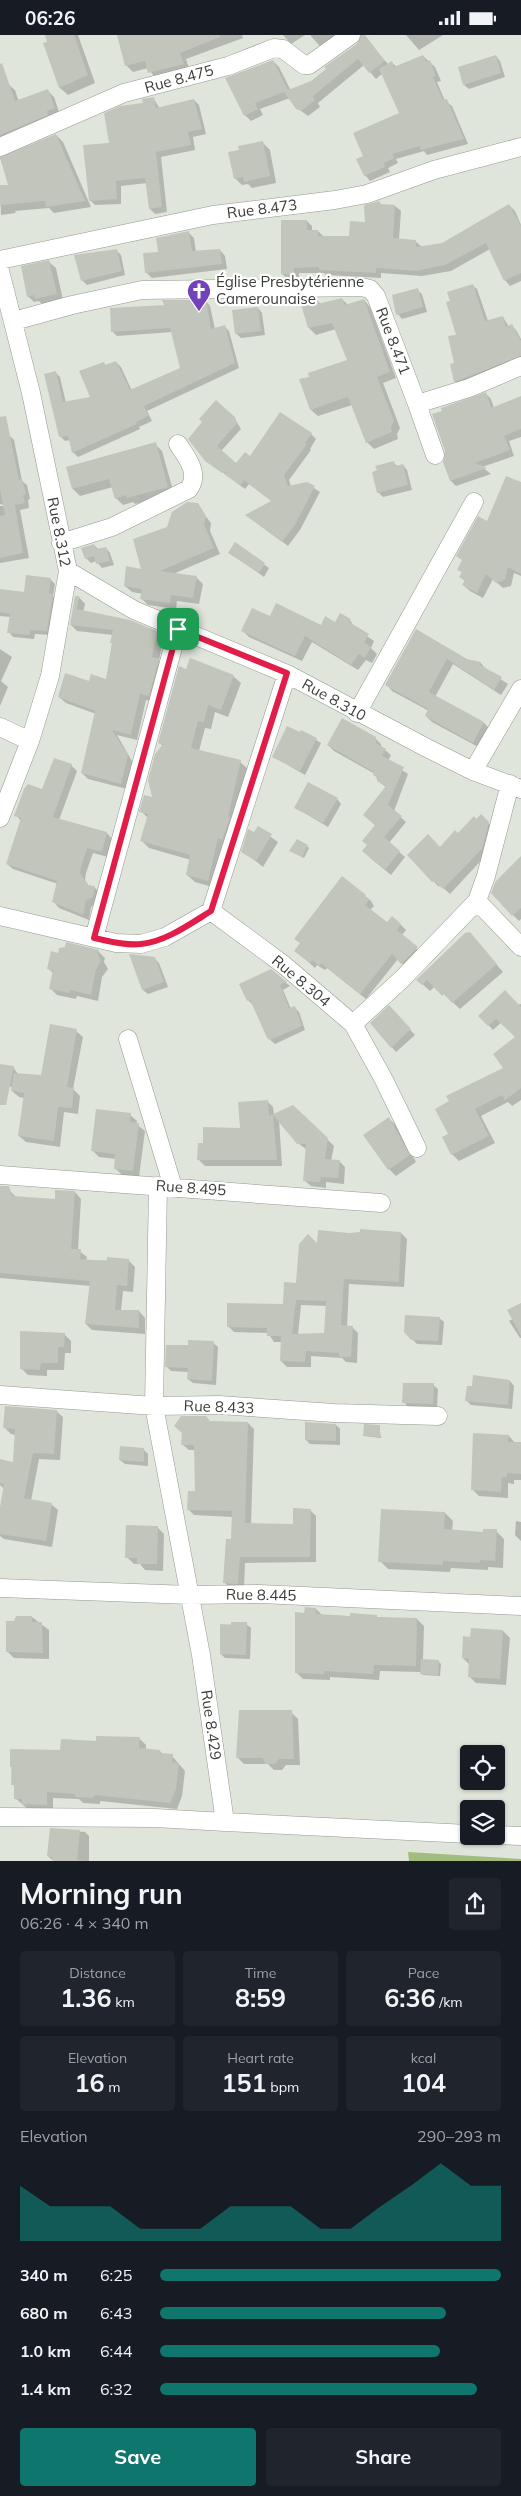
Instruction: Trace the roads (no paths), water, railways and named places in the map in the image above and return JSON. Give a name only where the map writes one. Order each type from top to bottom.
[{"type":"street","name":"Rue 8.475","points":[[0,147],[124,93],[228,66],[274,48],[283,49],[304,65],[308,65],[351,35]]},
{"type":"street","name":"Rue 8.473","points":[[0,260],[213,215],[335,200],[368,194],[434,170],[521,147]]},
{"type":"street","name":"Rue 8.312","points":[[0,271],[33,402],[68,571],[50,676],[30,741],[0,818]]},
{"type":"street","name":"Rue 8.471","points":[[14,321],[72,305],[142,290],[361,287],[370,289],[376,296],[435,455]]},
{"type":"street","points":[[417,403],[469,388],[521,366]]},
{"type":"street","points":[[61,543],[112,527],[189,489],[192,484],[194,471],[178,444]]},
{"type":"street","points":[[357,713],[474,502]]},
{"type":"street","name":"Rue 8.310","points":[[68,571],[126,607],[287,673],[357,713],[473,771],[515,787]]},
{"type":"street","points":[[94,938],[178,629]]},
{"type":"street","points":[[0,916],[116,943],[141,945],[165,937],[211,911],[287,673]]},
{"type":"street","points":[[473,771],[521,689]]},
{"type":"street","points":[[0,727],[30,741]]},
{"type":"street","points":[[417,1148],[384,1080],[353,1024],[402,979],[477,901],[515,787]]},
{"type":"street","points":[[477,901],[521,947]]},
{"type":"street","name":"Rue 8.304","points":[[211,911],[284,965],[353,1024]]},
{"type":"street","name":"Rue 8.429","points":[[128,1039],[165,1186],[154,1406],[201,1655],[225,1822]]},
{"type":"street","name":"Rue 8.495","points":[[0,1175],[381,1203]]},
{"type":"street","name":"Rue 8.433","points":[[0,1395],[154,1406],[219,1405],[334,1413],[438,1416]]},
{"type":"street","name":"Rue 8.445","points":[[0,1588],[190,1595],[260,1594],[521,1606]]},
{"type":"street","points":[[0,1817],[155,1818],[460,1834]]},
{"type":"street","points":[[505,1835],[521,1836]]},
{"type":"place","name":"Église Presbytérienne Camerounaise","points":[[199,312]]}]
